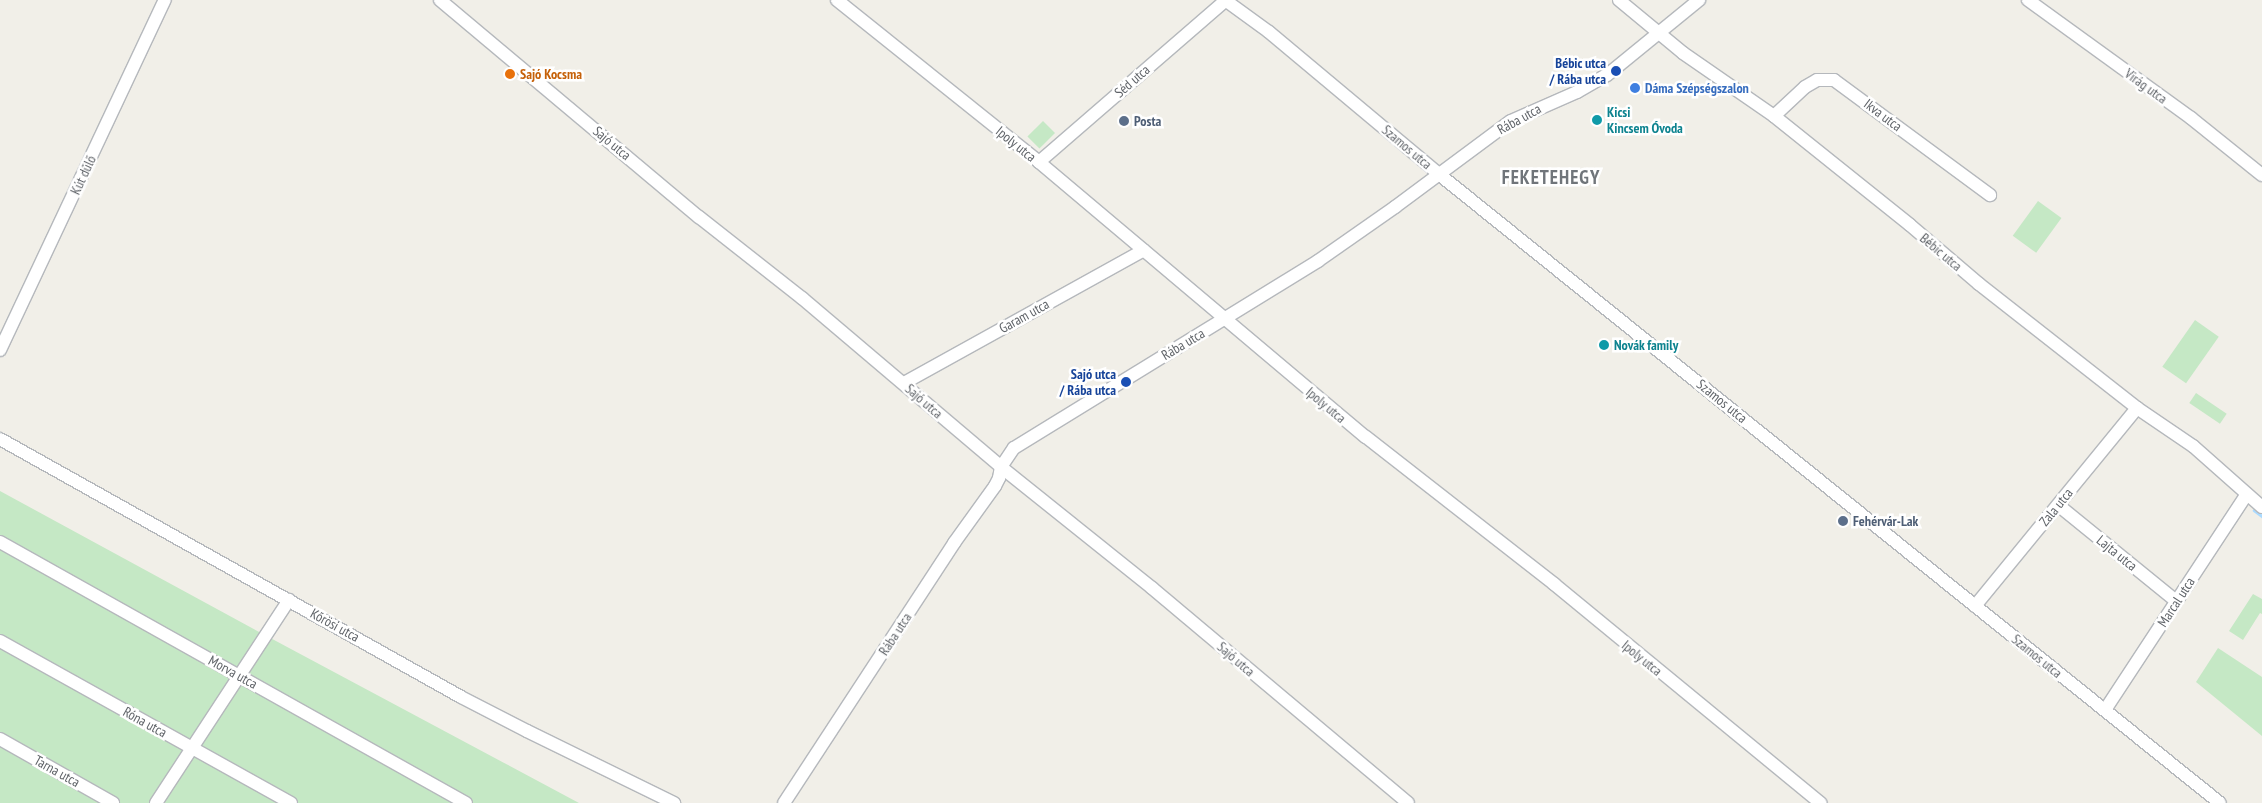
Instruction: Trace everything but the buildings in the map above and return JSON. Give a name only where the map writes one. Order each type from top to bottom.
[{"type":"street","name":"Kút dűlő","points":[[0,350],[165,0]]},
{"type":"street","name":"Sajó utca","points":[[440,0],[699,217],[802,298],[904,383],[1001,468],[1152,588],[1408,803]]},
{"type":"street","name":"Ipoly utca","points":[[836,0],[1039,162],[1358,432],[1554,584],[1821,803]]},
{"type":"street","name":"Séd utca","points":[[1039,162],[1225,0]]},
{"type":"street","name":"Szamos utca","points":[[1225,0],[1269,32],[1440,175],[2220,803]]},
{"type":"street","name":"Bébic utca","points":[[1618,0],[1658,33],[1774,116],[1910,225],[1979,284],[2137,408],[2193,446],[2262,507]]},
{"type":"street","name":"Rába utca","points":[[784,803],[954,543],[995,486],[1007,456],[1020,443],[1360,233],[1511,121],[1592,85],[1629,58],[1699,0]]},
{"type":"street","name":"Virág utca","points":[[2028,0],[2191,118],[2262,175]]},
{"type":"street","name":"Ikva utca","points":[[1774,116],[1805,87],[1817,80],[1834,80],[1990,196]]},
{"type":"street","name":"Garam utca","points":[[904,383],[1144,250]]},
{"type":"street","name":"Zala utca","points":[[1975,606],[2137,408]]},
{"type":"street","name":"Kőrösi utca","points":[[0,439],[527,732],[674,803]]},
{"type":"street","name":"Marcal utca","points":[[2104,710],[2247,494]]},
{"type":"street","name":"Lajta utca","points":[[2058,505],[2176,601]]},
{"type":"street","name":"Morva utca","points":[[0,542],[466,803]]},
{"type":"street","points":[[156,803],[289,600]]},
{"type":"street","name":"Róna utca","points":[[0,641],[290,803]]},
{"type":"street","name":"Tarna utca","points":[[0,739],[113,803]]},
{"type":"green space","points":[[1043,121],[1055,133],[1039,149],[1027,137]]},
{"type":"green space","points":[[2038,201],[2061,218],[2036,253],[2013,236]]},
{"type":"green space","points":[[2195,320],[2219,337],[2186,383],[2162,367]]},
{"type":"green space","points":[[2196,393],[2227,414],[2220,424],[2189,403]]},
{"type":"green space","points":[[0,491],[261,633],[579,803],[0,803]]},
{"type":"green space","points":[[2253,594],[2262,599],[2262,614],[2260,613],[2243,640],[2229,631]]},
{"type":"green space","points":[[2218,648],[2262,677],[2262,736],[2196,682]]},
{"type":"waterway","points":[[2254,510],[2262,516]]},
{"type":"place","name":"Bébic utca / Rába utca","points":[[1616,71]]},
{"type":"place","name":"Sajó Kocsma","points":[[510,74]]},
{"type":"place","name":"Dáma Szépségszalon","points":[[1635,88]]},
{"type":"place","name":"Kicsi Kincsem Óvoda","points":[[1597,120]]},
{"type":"place","name":"Posta","points":[[1124,121]]},
{"type":"place","name":"Novák family","points":[[1604,345]]},
{"type":"place","name":"Sajó utca / Rába utca","points":[[1126,382]]},
{"type":"place","name":"Fehérvár-Lak","points":[[1843,521]]},
{"type":"district","name":"FEKETEHEGY","points":[[1551,178]]}]
